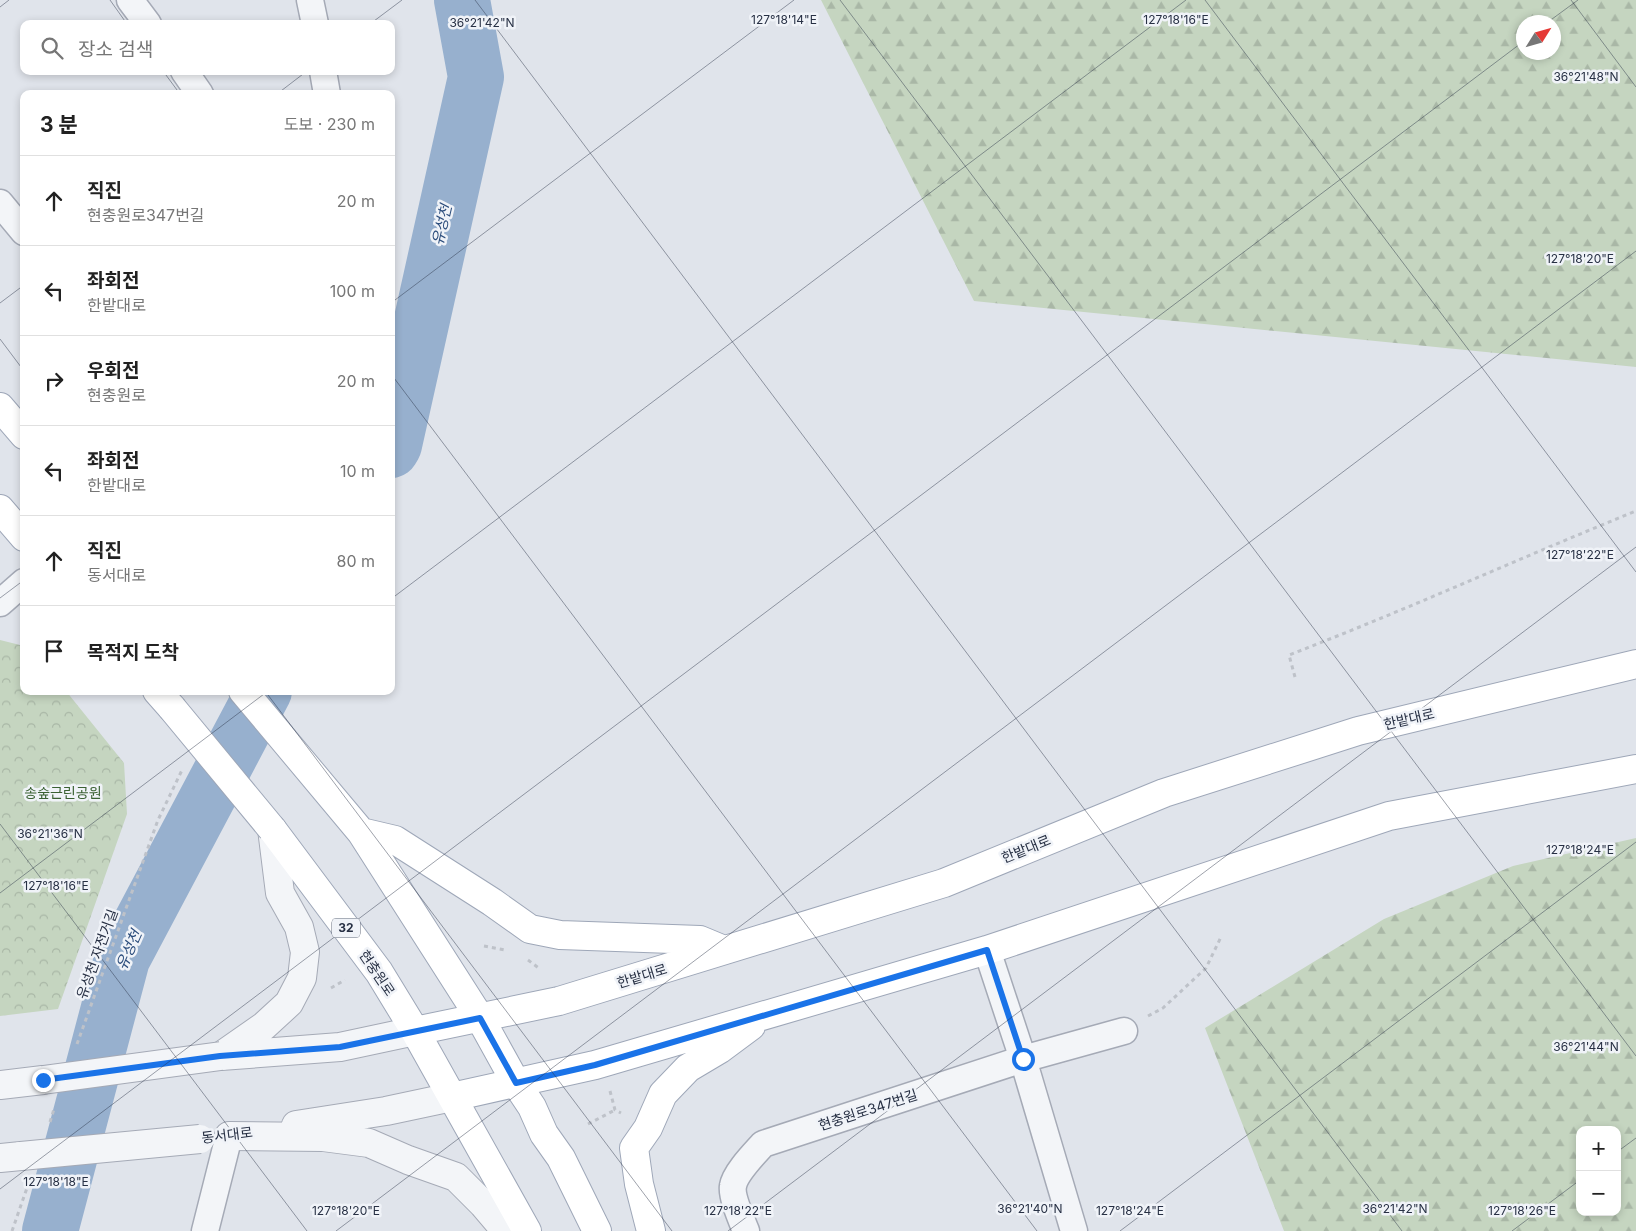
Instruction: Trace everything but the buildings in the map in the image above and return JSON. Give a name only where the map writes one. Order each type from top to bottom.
[{"type":"main road","points":[[0,408],[20,430]]},
{"type":"main road","points":[[0,509],[20,532]]},
{"type":"main road","name":"한밭대로","points":[[415,1031],[559,1001],[944,883],[1164,793],[1358,731],[1636,664]]},
{"type":"main road","points":[[246,695],[361,832],[480,1018],[516,1083],[532,1107],[544,1134],[560,1158],[596,1231]]},
{"type":"main road","name":"현충원로","points":[[164,700],[272,829],[379,972],[415,1031],[527,1231]]},
{"type":"main road","points":[[452,1097],[595,1065],[987,950],[1389,816],[1636,769]]},
{"type":"main road","points":[[361,832],[395,840],[484,897],[530,930],[560,935],[700,940],[724,950]]},
{"type":"main road","points":[[651,1231],[639,1184],[634,1148],[648,1128],[663,1094],[688,1068],[720,1049],[766,1015]]},
{"type":"street","points":[[130,0],[145,20]]},
{"type":"street","points":[[310,0],[314,20]]},
{"type":"street","points":[[187,75],[197,90]]},
{"type":"street","points":[[324,75],[326,90]]},
{"type":"street","points":[[0,202],[20,227]]},
{"type":"street","points":[[0,603],[20,586]]},
{"type":"street","points":[[220,1056],[264,1026],[289,1003],[302,978],[305,952],[300,926],[280,892],[272,829]]},
{"type":"street","points":[[987,950],[1023,1059],[1074,1231]]},
{"type":"street","points":[[0,1085],[50,1091],[220,1056],[340,1047],[415,1031]]},
{"type":"street","name":"현충원로347번길","points":[[746,1231],[738,1211],[733,1186],[745,1164],[763,1144],[1023,1059],[1124,1031]]},
{"type":"street","name":"동서대로","points":[[10,1157],[230,1136],[386,1111],[452,1097]]},
{"type":"street","points":[[206,1231],[230,1136],[323,1138],[369,1143],[408,1160],[456,1177],[506,1231]]},
{"type":"path","points":[[1294,676],[1289,655],[1636,511]]},
{"type":"path","name":"유성천 자전거길","points":[[76,1046],[158,820],[187,760]]},
{"type":"path","points":[[1124,1031],[1163,1008],[1206,968],[1221,937]]},
{"type":"path","points":[[484,946],[508,950]]},
{"type":"path","points":[[326,991],[345,980]]},
{"type":"path","points":[[588,1124],[615,1110],[609,1088]]},
{"type":"path","points":[[48,1129],[50,1091]]},
{"type":"path","points":[[12,1231],[28,1185]]},
{"type":"green space","points":[[821,0],[1636,0],[1636,367],[974,301]]},
{"type":"green space","name":"송숲근린공원","points":[[0,640],[20,645],[20,695],[69,695],[124,763],[127,814],[58,1009],[0,1016]]},
{"type":"green space","points":[[1636,838],[1636,1231],[1284,1231],[1205,1028],[1384,919],[1513,866]]},
{"type":"waterway","name":"유성천","points":[[395,441],[476,77],[462,0]]},
{"type":"waterway","name":"유성천","points":[[50,1231],[122,959],[262,695]]},
{"type":"route","points":[[43,1080],[220,1056],[340,1047],[480,1018],[516,1083],[595,1065],[987,950],[1023,1059]]}]
